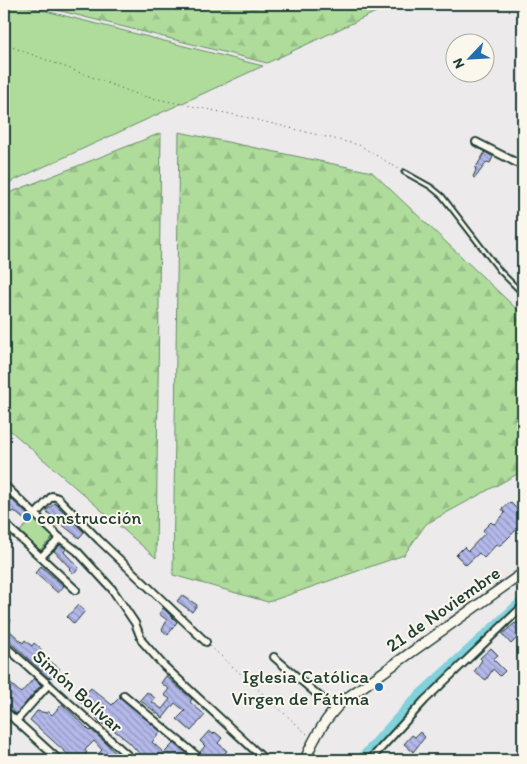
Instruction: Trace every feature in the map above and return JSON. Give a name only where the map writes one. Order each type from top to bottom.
[{"type":"street","points":[[476,142],[523,166]]},
{"type":"street","points":[[4,484],[60,538],[77,551],[112,589],[135,623],[142,641],[151,653],[265,760]]},
{"type":"street","points":[[36,514],[52,496],[58,498],[98,540],[206,642]]},
{"type":"street","points":[[4,523],[76,590]]},
{"type":"street","points":[[41,557],[60,538]]},
{"type":"street","name":"21 de Noviembre","points":[[305,760],[313,740],[334,709],[356,690],[523,573]]},
{"type":"street","points":[[370,760],[425,700],[523,606]]},
{"type":"street","name":"Simón Bolívar","points":[[4,645],[133,760]]},
{"type":"street","points":[[274,657],[334,709]]},
{"type":"street","points":[[16,721],[48,685]]},
{"type":"street","points":[[124,695],[202,760]]},
{"type":"street","points":[[4,710],[59,760]]},
{"type":"lane","points":[[404,172],[431,186],[442,196],[500,271],[523,294]]},
{"type":"path","points":[[4,44],[142,96],[245,117],[359,145],[404,172]]},
{"type":"path","points":[[206,642],[313,740]]},
{"type":"green space","points":[[4,4],[18,4],[263,66],[4,185]]},
{"type":"green space","points":[[33,4],[393,4],[267,63]]},
{"type":"green space","points":[[179,132],[372,172],[523,315],[523,471],[426,524],[404,555],[268,602],[173,575]]},
{"type":"green space","points":[[161,133],[156,558],[4,425],[4,195]]},
{"type":"green space","points":[[34,518],[53,537],[40,550],[20,531]]},
{"type":"building","points":[[485,152],[493,157],[490,163],[487,162],[475,178],[473,177],[475,169]]},
{"type":"building","points":[[4,492],[31,518],[27,522],[6,507]]},
{"type":"building","points":[[510,502],[523,515],[518,521],[521,525],[502,544],[498,546],[497,544],[484,558],[479,553],[466,565],[456,555],[464,547],[468,551],[485,533],[483,530],[491,522],[493,524],[496,523],[505,513],[502,509]]},
{"type":"building","points":[[55,503],[84,532],[79,538],[60,523],[58,526],[52,520],[54,518],[46,511]]},
{"type":"building","points":[[60,545],[66,549],[64,552],[79,568],[74,574],[54,551]]},
{"type":"building","points":[[41,566],[64,586],[58,593],[35,573]]},
{"type":"building","points":[[182,595],[197,605],[192,612],[177,601]]},
{"type":"building","points":[[78,605],[85,611],[74,624],[67,617]]},
{"type":"building","points":[[163,608],[177,622],[168,635],[162,630],[167,620],[159,614]]},
{"type":"building","points":[[4,614],[11,620],[6,627],[23,643],[25,640],[32,646],[34,643],[42,650],[40,653],[60,669],[51,678],[4,637]]},
{"type":"building","points":[[523,617],[523,632],[511,644],[502,634]]},
{"type":"building","points":[[491,648],[498,655],[493,659],[505,671],[500,676],[493,669],[486,680],[474,672],[482,660],[480,658]]},
{"type":"building","points":[[166,676],[192,699],[190,702],[205,715],[191,731],[177,719],[185,711],[175,703],[163,718],[140,700],[147,692],[155,698],[152,702],[162,709],[170,699],[164,695],[169,689],[161,683]]},
{"type":"building","points":[[4,678],[21,693],[34,678],[41,685],[16,714],[4,705]]},
{"type":"building","points":[[91,688],[112,705],[120,697],[161,732],[152,742],[164,753],[174,743],[190,756],[186,760],[179,755],[174,760],[148,760],[144,756],[143,758],[130,743],[105,723],[103,725],[96,718],[98,716],[78,700]]},
{"type":"building","points":[[62,704],[90,731],[105,742],[122,760],[104,760],[98,754],[102,750],[94,741],[85,750],[87,753],[84,756],[88,760],[74,760],[30,720],[37,711],[47,713],[48,711],[52,715]]},
{"type":"building","points":[[209,731],[213,734],[215,732],[222,738],[218,743],[227,751],[221,757],[219,755],[214,760],[209,760],[200,752],[205,746],[200,741]]},
{"type":"building","points":[[420,732],[425,737],[413,752],[404,744],[412,735],[415,737]]},
{"type":"waterway","points":[[359,760],[414,699],[523,599]]},
{"type":"place","name":"construcción","points":[[27,517]]},
{"type":"place","name":"Iglesia Católica Virgen de Fátima","points":[[379,687]]}]
